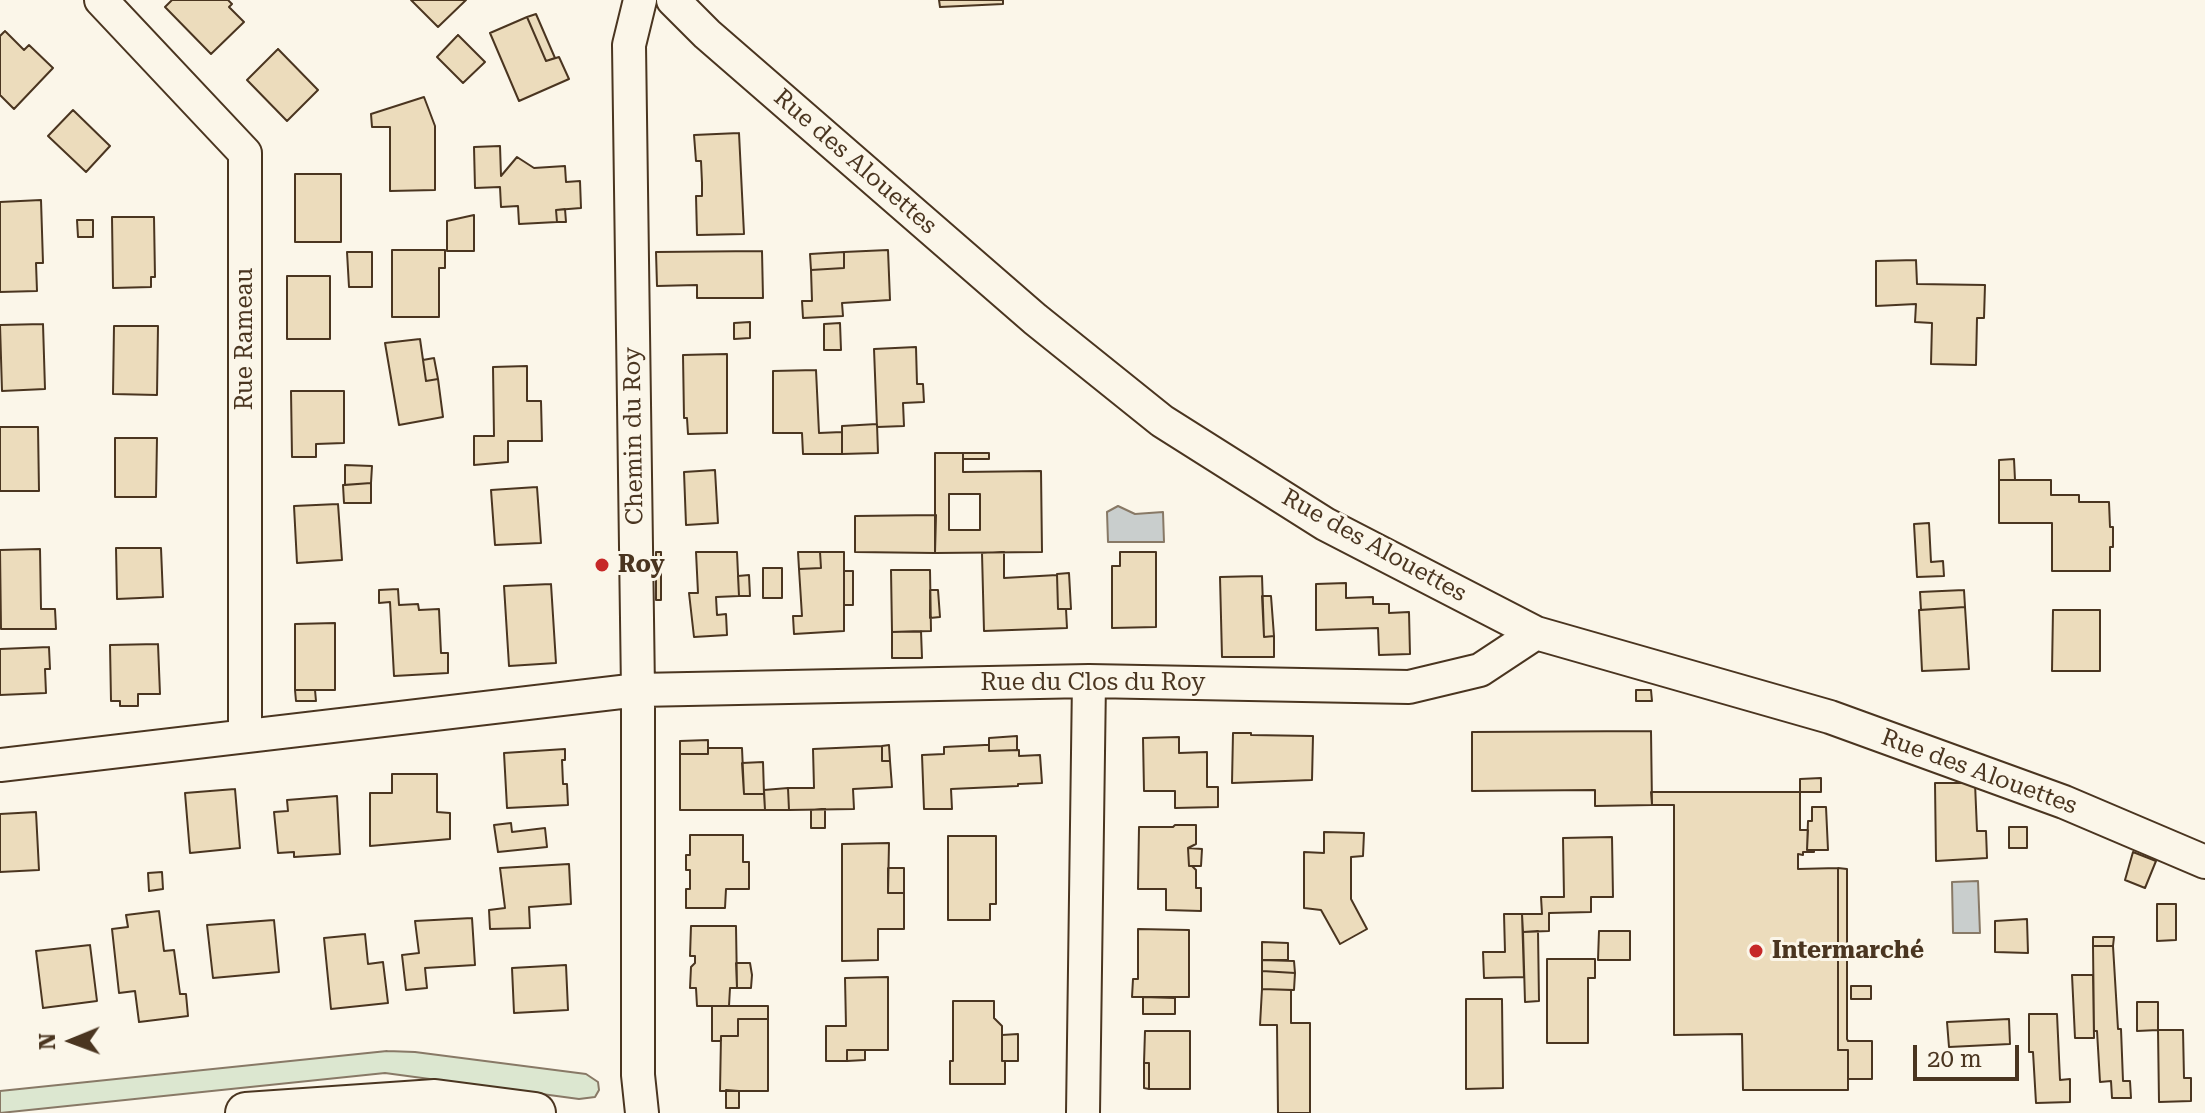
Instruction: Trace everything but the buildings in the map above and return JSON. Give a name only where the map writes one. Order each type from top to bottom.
[{"type":"street","name":"Rue Rameau","points":[[101,0],[245,153],[245,736]]},
{"type":"street","name":"Chemin du Roy","points":[[640,0],[629,45],[638,690],[638,1075],[642,1113]]},
{"type":"street","name":"Rue des Alouettes","points":[[673,0],[707,34],[1035,319],[1162,421],[1325,524],[1536,633],[1830,717],[2064,802],[2205,862]]},
{"type":"street","name":"Rue du Clos du Roy","points":[[638,690],[1089,681],[1409,687],[1480,670],[1536,633]]},
{"type":"street","points":[[1083,1113],[1089,681]]},
{"type":"street","points":[[0,765],[638,690]]},
{"type":"street","points":[[246,1113],[435,1100],[535,1113]]},
{"type":"green space","points":[[387,1051],[586,1074],[598,1082],[599,1090],[595,1097],[579,1099],[385,1073],[0,1113],[0,1091]]},
{"type":"shaded area","points":[[1118,506],[1135,514],[1163,512],[1164,542],[1108,542],[1107,512]]},
{"type":"shaded area","points":[[1978,881],[1980,933],[1953,933],[1952,882]]},
{"type":"place","name":"Roy","points":[[602,565]]},
{"type":"place","name":"Intermarché","points":[[1756,951]]}]
